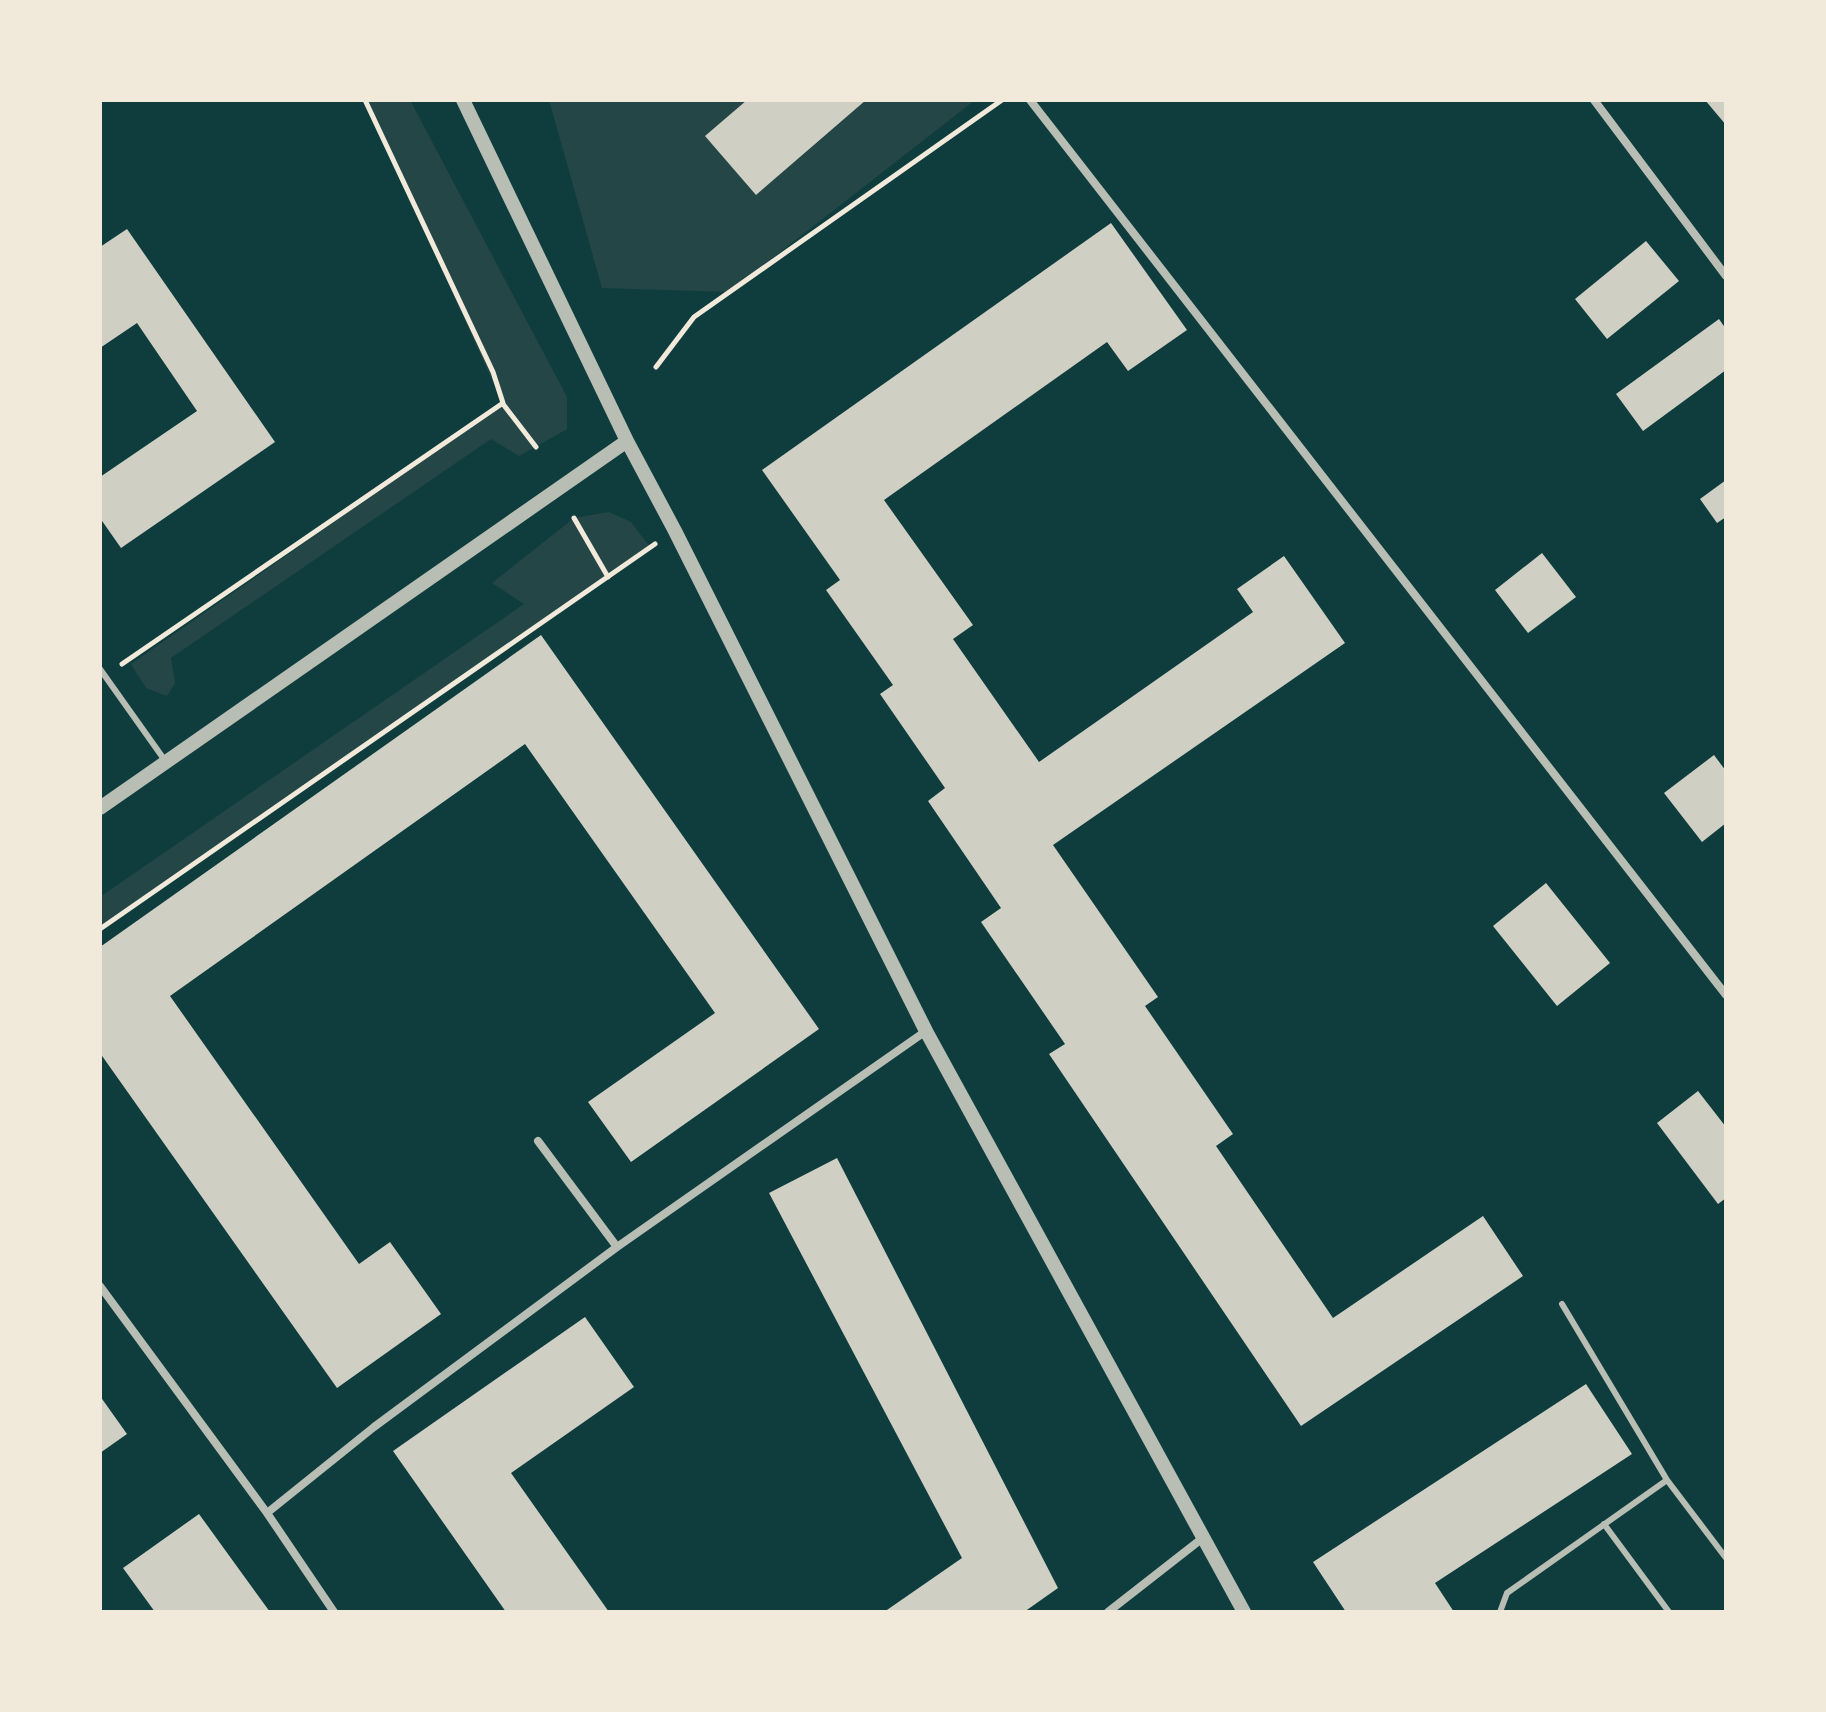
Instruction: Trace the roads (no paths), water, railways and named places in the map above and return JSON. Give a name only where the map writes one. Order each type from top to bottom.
[{"type":"street","points":[[463,100],[627,441],[926,1031],[1244,1612]]},
{"type":"street","points":[[1030,100],[1726,995]]},
{"type":"street","points":[[1594,100],[1726,276]]},
{"type":"street","points":[[100,808],[627,441]]},
{"type":"street","points":[[267,1513],[374,1427],[617,1247],[926,1031]]},
{"type":"street","points":[[538,1141],[617,1247]]},
{"type":"street","points":[[100,1286],[267,1513],[334,1612]]},
{"type":"street","points":[[1108,1612],[1204,1537]]},
{"type":"lane","points":[[102,672],[166,762]]},
{"type":"lane","points":[[1562,1304],[1667,1480],[1726,1558]]},
{"type":"lane","points":[[1500,1612],[1507,1593],[1667,1480]]},
{"type":"lane","points":[[1604,1524],[1669,1612]]}]
